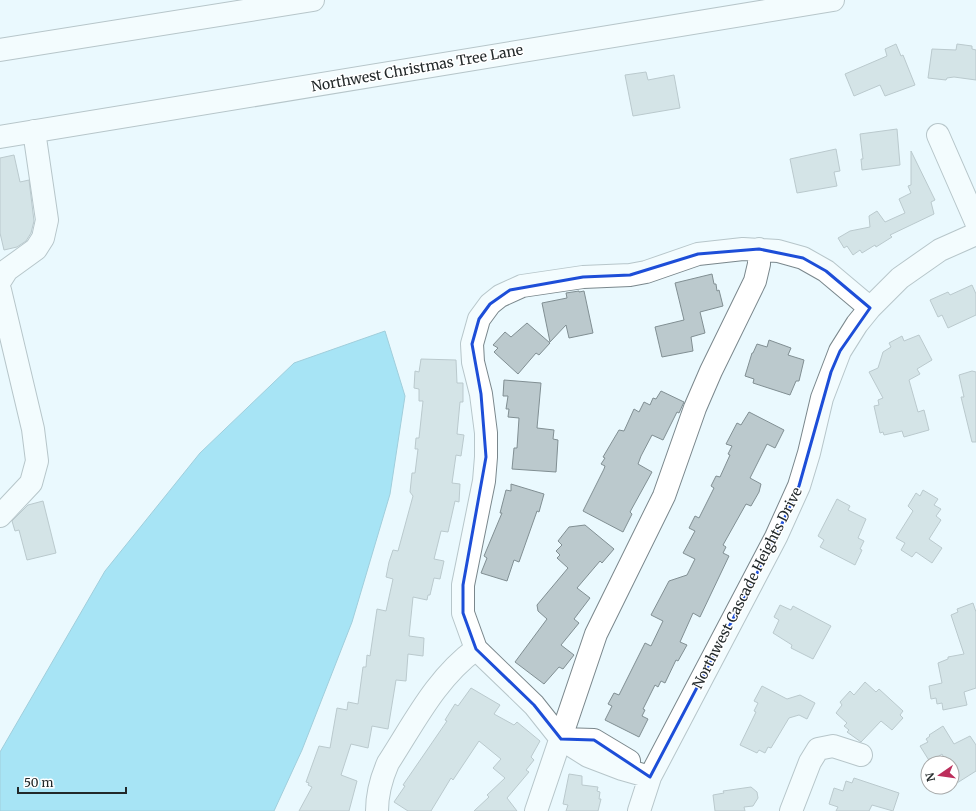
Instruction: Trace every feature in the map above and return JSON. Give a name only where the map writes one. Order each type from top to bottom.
[{"type":"street","points":[[0,50],[312,0]]},
{"type":"street","name":"Northwest Christmas Tree Lane","points":[[0,137],[833,0]]},
{"type":"street","points":[[0,281],[7,270],[36,249],[43,238],[47,220],[34,131]]},
{"type":"street","points":[[938,135],[976,222]]},
{"type":"street","name":"Northwest Cascade Heights Drive","points":[[639,811],[650,777],[776,537],[799,486],[809,453],[822,398],[840,351],[857,324],[870,308],[900,278],[940,250],[976,234]]},
{"type":"street","points":[[650,777],[622,769],[588,756],[561,739],[534,705],[476,649],[463,613],[463,585],[481,499],[486,457],[481,394],[473,362],[472,344],[479,319],[490,304],[500,296],[522,286],[583,277],[630,275],[646,272],[681,258],[698,254],[743,248],[778,251],[803,258],[826,271],[870,308]]},
{"type":"street","points":[[536,811],[598,628],[664,496],[695,408],[711,371],[755,281],[759,264],[759,249]]},
{"type":"street","points":[[0,290],[33,429],[37,461],[31,483],[0,516]]},
{"type":"street","points":[[377,811],[377,796],[382,776],[388,763],[439,683],[460,660],[476,649]]},
{"type":"street","points":[[791,811],[810,762],[818,749],[833,746],[861,755]]},
{"type":"highlighted area","points":[[759,249],[803,258],[826,271],[870,308],[840,351],[831,372],[799,486],[776,537],[650,777],[594,740],[561,739],[534,705],[476,649],[463,613],[463,585],[486,457],[481,394],[472,344],[479,319],[490,304],[510,290],[583,277],[630,275],[698,254]]},
{"type":"water","points":[[385,331],[405,396],[390,494],[352,622],[302,750],[274,811],[0,811],[0,752],[105,571],[200,453],[294,363]]},
{"type":"building","points":[[896,44],[901,56],[903,55],[915,85],[885,96],[880,85],[854,96],[845,74],[887,56],[885,49]]},
{"type":"building","points":[[957,44],[972,46],[972,49],[976,50],[976,80],[954,77],[947,78],[946,80],[928,78],[932,49],[956,50]]},
{"type":"building","points":[[646,72],[648,80],[674,75],[680,108],[633,116],[625,75]]},
{"type":"building","points":[[897,129],[900,165],[862,170],[861,159],[863,159],[860,134]]},
{"type":"building","points":[[836,149],[840,171],[834,172],[837,186],[797,193],[790,159]]},
{"type":"building","points":[[911,151],[935,200],[931,202],[934,214],[890,235],[892,237],[876,247],[875,245],[862,253],[860,250],[853,255],[847,246],[844,248],[838,238],[850,231],[870,227],[869,216],[877,211],[885,222],[905,213],[899,199],[911,193],[908,186],[911,185]]},
{"type":"building","points":[[14,155],[20,182],[29,180],[34,221],[31,233],[26,241],[17,247],[4,250],[0,233],[0,158]]},
{"type":"building","points":[[712,274],[717,291],[719,290],[723,306],[700,312],[705,333],[691,337],[693,351],[662,357],[655,327],[684,320],[675,283]]},
{"type":"building","points":[[972,285],[976,294],[976,315],[948,328],[942,315],[938,317],[930,300],[948,292],[950,295]]},
{"type":"building","points":[[584,291],[593,333],[569,338],[566,325],[550,342],[542,303],[567,298],[566,293]]},
{"type":"building","points":[[527,323],[550,343],[539,355],[536,353],[518,374],[494,352],[498,348],[493,345],[505,332],[511,337]]},
{"type":"building","points":[[919,335],[932,360],[917,369],[920,374],[909,380],[918,412],[924,410],[929,430],[904,437],[902,431],[884,435],[883,432],[880,433],[874,406],[879,405],[878,400],[883,398],[869,372],[878,368],[883,352],[891,347],[889,343],[902,336],[904,341]]},
{"type":"building","points":[[769,340],[791,348],[788,355],[804,360],[799,381],[796,381],[790,395],[753,383],[754,379],[745,376],[752,353],[757,344],[767,347]]},
{"type":"building","points":[[421,359],[456,360],[457,383],[463,383],[463,402],[460,402],[457,434],[464,435],[461,456],[456,455],[452,483],[460,484],[459,502],[455,501],[448,532],[441,531],[434,559],[444,561],[440,579],[434,578],[430,595],[428,595],[427,600],[413,597],[409,636],[424,638],[423,656],[408,654],[406,681],[396,680],[388,729],[372,726],[368,748],[351,744],[341,775],[357,781],[349,811],[299,811],[312,787],[306,782],[319,746],[330,748],[337,708],[347,710],[348,702],[358,704],[363,667],[366,667],[367,655],[370,656],[377,609],[386,611],[393,579],[386,577],[389,562],[393,550],[398,551],[413,496],[410,492],[412,473],[415,473],[418,449],[415,449],[416,438],[419,438],[423,401],[419,401],[419,389],[414,388],[415,371],[419,372]]},
{"type":"building","points":[[972,371],[976,372],[976,442],[972,442],[961,397],[964,397],[959,375]]},
{"type":"building","points":[[504,380],[541,383],[537,428],[554,430],[553,439],[558,440],[556,472],[512,469],[514,448],[517,448],[519,418],[508,417],[509,409],[506,409],[508,396],[503,396]]},
{"type":"building","points":[[661,391],[684,402],[679,413],[677,412],[663,440],[652,435],[641,456],[638,464],[652,472],[630,512],[632,514],[623,532],[583,511],[604,469],[605,466],[601,464],[605,458],[603,457],[619,430],[624,431],[634,409],[639,412],[644,402],[650,405],[653,398],[656,399]]},
{"type":"building","points":[[749,412],[784,430],[775,448],[767,444],[750,478],[761,484],[759,492],[751,506],[746,504],[723,545],[726,547],[723,553],[729,556],[700,617],[693,613],[680,642],[687,645],[678,661],[676,660],[665,683],[661,681],[658,687],[655,685],[643,709],[645,710],[642,716],[648,719],[639,737],[605,720],[612,706],[608,704],[614,693],[619,695],[645,643],[651,646],[663,621],[651,615],[669,581],[687,575],[695,559],[683,553],[695,531],[689,528],[695,516],[699,518],[714,488],[711,486],[716,476],[720,477],[730,455],[728,454],[732,446],[726,444],[737,423],[741,425]]},
{"type":"building","points":[[511,484],[544,494],[539,512],[537,511],[519,562],[514,560],[507,581],[481,573],[487,558],[484,556],[502,513],[500,513],[506,490],[511,491]]},
{"type":"building","points":[[923,490],[938,499],[934,505],[941,509],[936,516],[941,520],[929,539],[942,548],[932,563],[916,552],[912,557],[901,550],[905,543],[896,538],[913,511],[908,506],[916,493],[920,496]]},
{"type":"building","points":[[837,499],[850,506],[848,510],[866,519],[858,538],[864,541],[860,549],[862,550],[855,565],[820,547],[824,540],[818,536]]},
{"type":"building","points":[[43,501],[56,553],[27,560],[19,530],[15,531],[12,521],[28,505]]},
{"type":"building","points":[[585,525],[614,549],[602,563],[600,561],[577,588],[590,598],[574,619],[579,623],[561,645],[574,655],[563,669],[559,667],[544,684],[515,662],[547,619],[538,611],[537,605],[568,568],[557,558],[560,555],[556,551],[562,545],[558,541],[569,527]]},
{"type":"building","points":[[973,603],[976,612],[976,688],[964,692],[967,705],[943,710],[942,703],[937,704],[936,698],[931,699],[929,686],[942,683],[938,663],[948,659],[948,657],[964,654],[951,615],[958,612],[957,609]]},
{"type":"building","points":[[780,605],[791,610],[793,606],[831,626],[813,659],[791,648],[792,645],[773,633],[779,620],[774,617]]},
{"type":"building","points":[[865,682],[876,692],[879,689],[903,711],[900,715],[903,718],[892,730],[881,721],[861,742],[847,732],[849,730],[844,726],[847,723],[836,713],[842,705],[840,702],[850,691],[854,695]]},
{"type":"building","points":[[762,686],[787,699],[800,695],[815,703],[807,719],[799,715],[789,718],[771,748],[768,747],[765,753],[759,750],[757,753],[740,745],[756,712],[754,711],[758,703],[754,701]]},
{"type":"building","points":[[471,688],[500,705],[494,714],[514,725],[517,722],[540,741],[531,757],[534,760],[526,770],[529,772],[507,798],[517,811],[474,811],[489,797],[487,795],[505,778],[493,768],[501,759],[479,741],[453,780],[451,778],[431,811],[408,811],[394,802],[405,786],[403,785],[447,721],[445,720],[455,704],[458,706]]},
{"type":"building","points":[[943,726],[954,744],[970,736],[976,745],[976,771],[960,781],[960,755],[926,755],[920,746],[928,742],[926,739],[930,736],[929,735]]},
{"type":"building","points":[[569,774],[582,776],[582,785],[598,787],[597,791],[600,792],[599,799],[601,799],[598,811],[566,811],[568,805],[563,804]]},
{"type":"building","points":[[854,778],[899,793],[893,811],[872,805],[869,811],[836,811],[838,807],[829,804],[834,788],[843,791],[846,781],[852,783]]},
{"type":"building","points":[[751,787],[757,792],[758,798],[753,806],[744,807],[745,811],[715,811],[713,795],[724,793],[723,791]]}]
